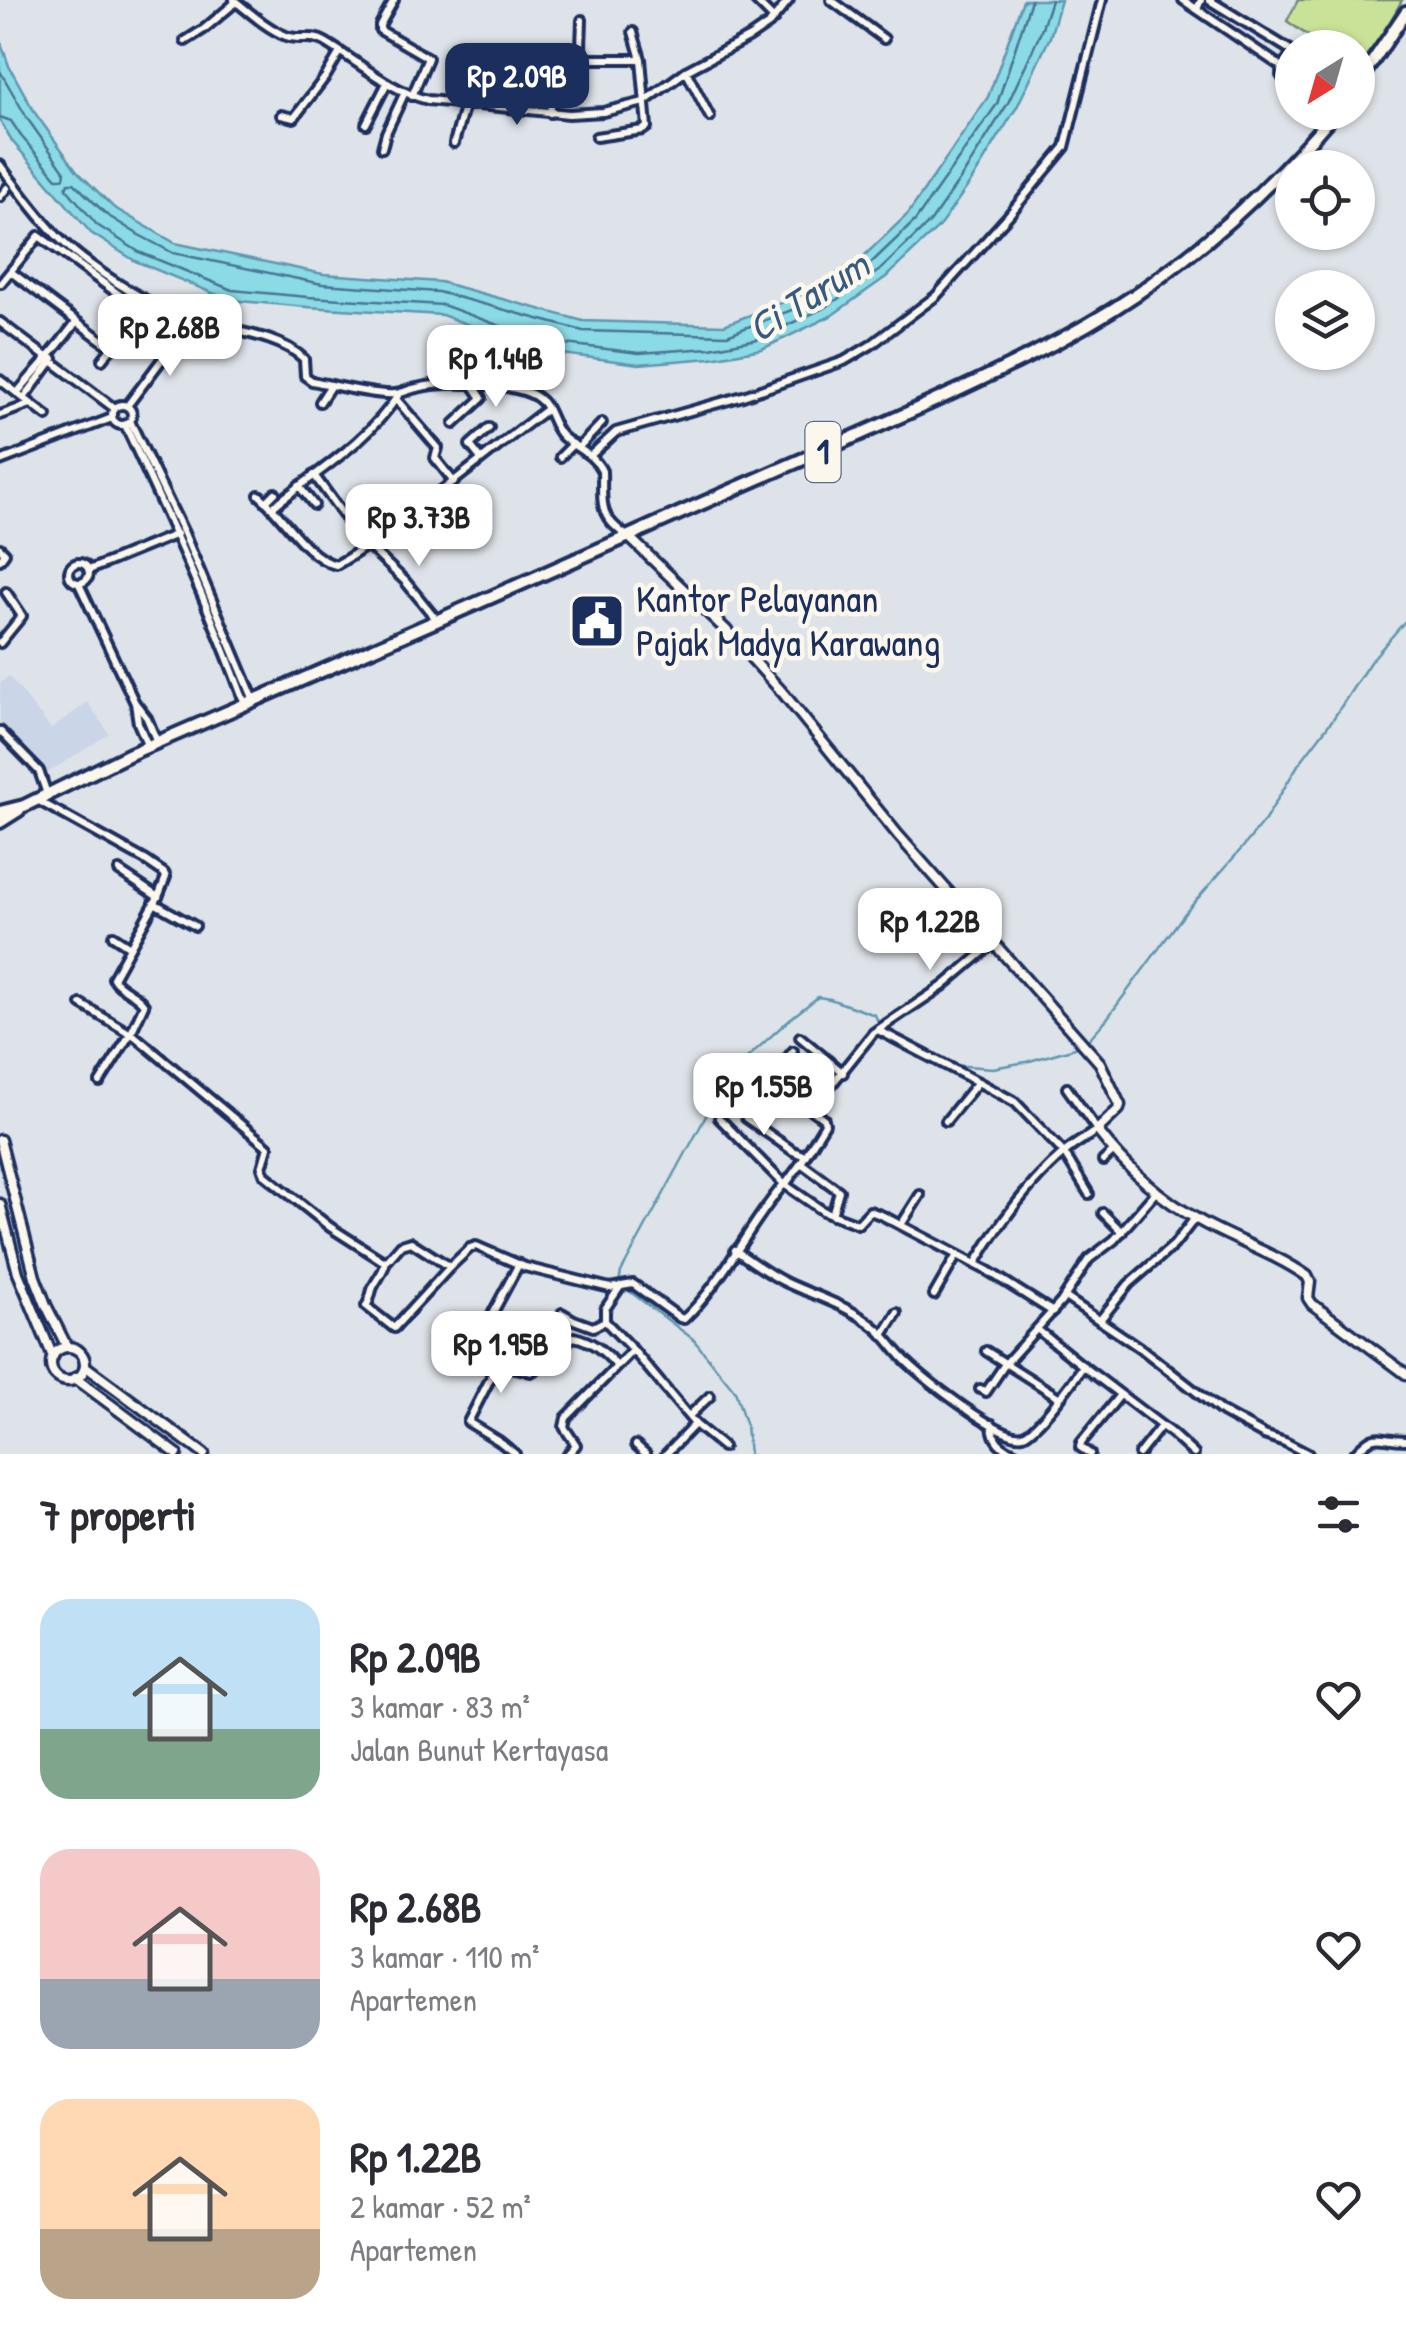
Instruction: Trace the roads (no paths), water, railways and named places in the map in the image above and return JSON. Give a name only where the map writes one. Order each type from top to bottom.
[{"type":"main road","points":[[1375,57],[1406,12]]},
{"type":"main road","name":"1","points":[[0,822],[24,806],[152,744],[629,537],[997,372],[1084,328],[1158,280],[1207,242],[1253,202],[1320,130]]},
{"type":"main road","name":"1","points":[[0,812],[24,806]]},
{"type":"street","points":[[382,148],[386,133],[428,58],[378,28],[394,0]]},
{"type":"street","points":[[755,0],[774,19]]},
{"type":"street","points":[[184,40],[204,29],[235,1],[286,36],[314,37],[408,94],[428,100],[550,114],[603,112],[644,102],[686,71],[733,48],[774,19],[789,0]]},
{"type":"street","points":[[831,0],[884,39]]},
{"type":"street","points":[[590,455],[621,430],[743,396],[844,361],[936,296],[1065,147],[1102,0]]},
{"type":"street","points":[[1183,0],[1275,61]]},
{"type":"street","points":[[1197,9],[1202,0]]},
{"type":"street","points":[[1209,0],[1275,41]]},
{"type":"street","points":[[550,114],[554,79],[579,78],[582,20]]},
{"type":"street","points":[[596,136],[646,128],[641,60],[633,32]]},
{"type":"street","points":[[281,114],[294,118],[340,52]]},
{"type":"street","points":[[582,59],[641,60]]},
{"type":"street","points":[[454,143],[481,70]]},
{"type":"street","points":[[686,71],[710,116]]},
{"type":"street","points":[[366,124],[386,83]]},
{"type":"street","points":[[0,164],[60,238],[116,282],[148,301],[187,319],[274,341],[304,359],[307,378],[397,396],[438,448],[434,458],[454,482]]},
{"type":"street","points":[[0,197],[7,188]]},
{"type":"street","points":[[1,283],[39,236],[136,307],[136,318],[102,360]]},
{"type":"street","points":[[10,272],[112,348]]},
{"type":"street","points":[[0,322],[114,408]]},
{"type":"street","points":[[0,415],[24,398],[76,322]]},
{"type":"street","points":[[128,406],[184,330]]},
{"type":"street","points":[[0,380],[46,416]]},
{"type":"street","points":[[454,424],[481,399],[473,384]]},
{"type":"street","points":[[320,402],[331,385]]},
{"type":"street","points":[[270,504],[359,440],[397,396],[422,386],[499,386],[529,392],[543,401],[556,429],[590,455],[602,471],[604,513],[726,630],[783,692],[898,835],[1108,1075],[1119,1109],[1064,1153],[1016,1204],[974,1264]]},
{"type":"street","points":[[114,408],[128,406]]},
{"type":"street","points":[[112,418],[120,425],[128,423],[132,416],[128,406]]},
{"type":"street","points":[[112,418],[114,408]]},
{"type":"street","points":[[259,496],[302,542],[336,565],[369,545],[548,408]]},
{"type":"street","points":[[0,461],[112,418]]},
{"type":"street","points":[[128,423],[250,702]]},
{"type":"street","points":[[560,457],[602,423]]},
{"type":"street","points":[[480,459],[470,445],[490,428]]},
{"type":"street","points":[[314,474],[343,515],[436,619]]},
{"type":"street","points":[[300,486],[314,505]]},
{"type":"street","points":[[270,504],[276,493]]},
{"type":"street","points":[[90,570],[179,533]]},
{"type":"street","points":[[0,548],[5,553],[0,560]]},
{"type":"street","points":[[90,570],[76,563],[69,574],[79,584],[135,703],[147,718],[152,744]]},
{"type":"street","points":[[79,584],[88,580],[90,570]]},
{"type":"street","points":[[0,643],[22,616],[6,592]]},
{"type":"street","points":[[414,629],[428,614],[428,606]]},
{"type":"street","points":[[135,703],[138,723],[152,744]]},
{"type":"street","points":[[0,731],[40,770],[42,797],[166,877],[112,978],[143,1002],[144,1008],[100,1082]]},
{"type":"street","points":[[119,872],[195,926]]},
{"type":"street","points":[[113,936],[130,947]]},
{"type":"street","points":[[450,1267],[411,1242],[404,1243],[386,1261],[366,1306],[394,1328],[450,1267],[476,1246],[519,1264],[610,1288],[636,1285],[684,1319],[706,1296],[825,1124],[809,1108],[819,1092],[828,1089],[843,1073],[872,1033],[943,986],[994,944]]},
{"type":"street","points":[[82,1004],[131,1034],[267,1146],[262,1168],[265,1175],[330,1227],[386,1261]]},
{"type":"street","points":[[881,1028],[1015,1102],[1064,1153],[1090,1194]]},
{"type":"street","points":[[800,1037],[843,1073]]},
{"type":"street","points":[[794,1052],[778,1064],[819,1092]]},
{"type":"street","points":[[946,1121],[978,1082]]},
{"type":"street","points":[[1068,1088],[1114,1151],[1155,1192],[1195,1218],[1306,1276],[1312,1304],[1406,1374]]},
{"type":"street","points":[[719,1118],[784,1185],[832,1215],[858,1224],[872,1211],[974,1264],[1053,1312]]},
{"type":"street","points":[[746,1118],[795,1152],[839,1190],[832,1215]]},
{"type":"street","points":[[0,1140],[35,1277],[68,1347]]},
{"type":"street","points":[[1103,1161],[1114,1151]]},
{"type":"street","points":[[980,1389],[986,1392],[1005,1364],[1065,1297],[1089,1259],[1122,1232],[1155,1192]]},
{"type":"street","points":[[901,1226],[920,1195]]},
{"type":"street","points":[[14,1196],[0,1202],[18,1274],[52,1357],[52,1368],[58,1378],[65,1380],[82,1374],[85,1366]]},
{"type":"street","points":[[1103,1213],[1122,1232]]},
{"type":"street","points":[[1100,1320],[1129,1284],[1174,1246],[1195,1218]]},
{"type":"street","points":[[736,1250],[768,1272],[841,1305],[882,1334],[932,1385],[1012,1435],[1033,1429],[1084,1366]]},
{"type":"street","points":[[934,1295],[957,1255]]},
{"type":"street","points":[[492,1375],[483,1331],[519,1264]]},
{"type":"street","points":[[623,1286],[605,1309],[606,1321],[696,1424],[723,1448]]},
{"type":"street","points":[[1065,1297],[1222,1412],[1308,1454]]},
{"type":"street","points":[[882,1334],[897,1312]]},
{"type":"street","points":[[562,1313],[593,1327],[606,1321]]},
{"type":"street","points":[[1038,1330],[1194,1454]]},
{"type":"street","points":[[515,1454],[468,1422],[492,1375],[506,1366],[531,1372],[547,1353],[558,1357],[574,1337],[604,1351],[616,1365]]},
{"type":"street","points":[[52,1357],[68,1347],[80,1352],[85,1366],[204,1454]]},
{"type":"street","points":[[568,1454],[576,1445],[564,1427],[566,1418],[632,1350]]},
{"type":"street","points":[[986,1351],[1060,1398]]},
{"type":"street","points":[[75,1378],[177,1454]]},
{"type":"street","points":[[1090,1454],[1080,1445],[1121,1395]]},
{"type":"street","points":[[689,1416],[710,1396]]},
{"type":"street","points":[[666,1454],[696,1424]]},
{"type":"street","points":[[992,1424],[996,1442],[1017,1454]]},
{"type":"street","points":[[1139,1454],[1162,1426]]},
{"type":"street","points":[[1354,1454],[1370,1438],[1406,1440]]},
{"type":"street","points":[[636,1445],[646,1454]]},
{"type":"water","name":"Ci Tarum","points":[[1023,0],[1061,0],[1050,37],[1017,107],[939,227],[886,277],[831,316],[762,349],[711,358],[639,364],[539,351],[442,315],[229,300],[135,261],[91,233],[12,141],[0,120],[0,40],[9,66],[35,113],[77,171],[113,207],[175,243],[323,274],[440,282],[583,321],[724,325],[810,292],[864,256],[908,214],[988,97]]},
{"type":"waterway","points":[[952,1065],[993,1068],[1026,1062],[1075,1048],[1089,1039],[1185,913],[1265,820],[1370,662],[1406,620]]},
{"type":"waterway","points":[[619,1283],[621,1272],[711,1100],[747,1058],[818,997],[875,1015],[880,1026]]},
{"type":"waterway","points":[[625,1288],[693,1339],[735,1391],[746,1426],[749,1454]]},
{"type":"place","name":"Kantor Pelayanan Pajak Madya Karawang","points":[[597,621]]}]
